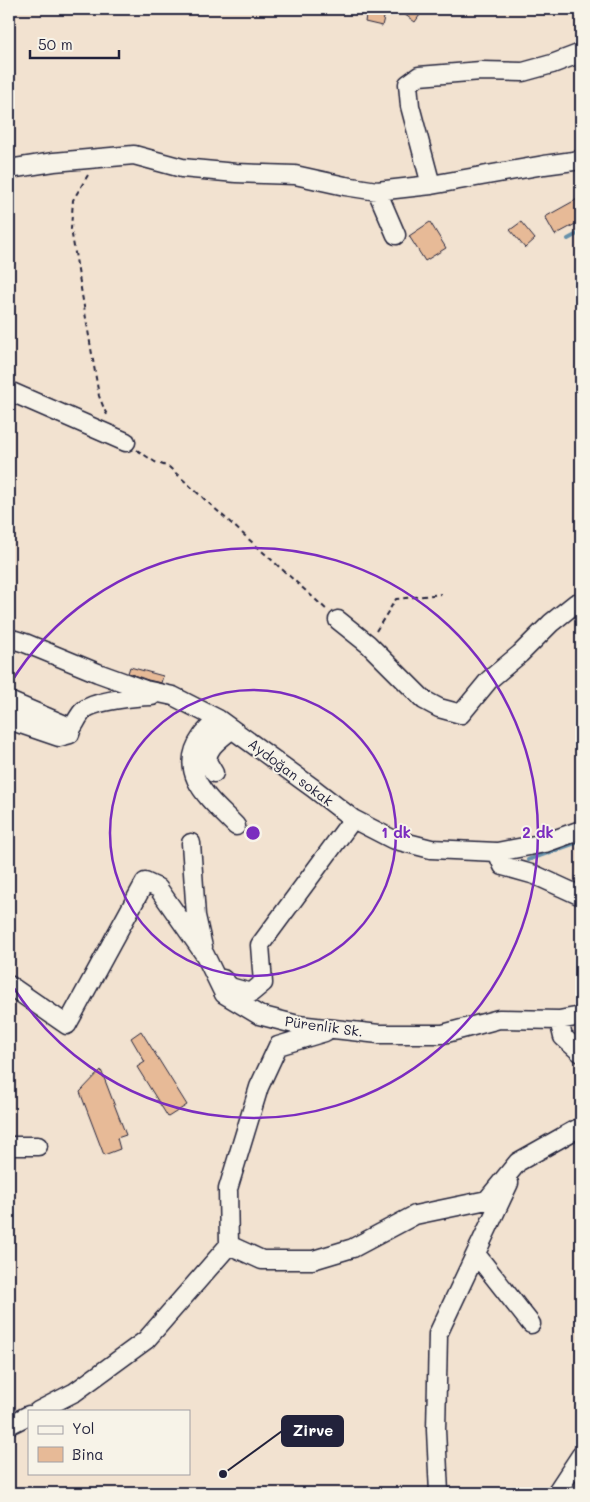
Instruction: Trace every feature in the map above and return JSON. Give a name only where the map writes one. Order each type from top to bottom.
[{"type":"street","points":[[431,185],[410,106],[408,84],[419,76],[481,71],[523,72],[581,53]]},
{"type":"street","points":[[9,169],[98,157],[134,155],[182,168],[236,173],[295,175],[377,191],[431,185],[581,160]]},
{"type":"street","points":[[377,191],[396,235]]},
{"type":"street","points":[[9,391],[126,442]]},
{"type":"street","points":[[338,620],[368,644],[424,700],[439,708],[461,714],[489,680],[520,654],[551,623],[576,603],[581,602]]},
{"type":"street","name":"Aydoğan sokak","points":[[9,638],[98,674],[145,690],[173,696],[225,724],[353,819],[392,839],[431,850],[497,852],[545,843],[581,830]]},
{"type":"street","points":[[9,720],[59,737],[70,734],[84,709],[106,702],[141,696],[173,696]]},
{"type":"street","points":[[9,701],[72,728]]},
{"type":"street","points":[[214,773],[208,762],[208,752],[216,742],[225,724]]},
{"type":"street","points":[[225,724],[202,735],[195,749],[192,764],[194,776],[203,790],[236,826]]},
{"type":"street","points":[[191,843],[196,916],[205,955],[230,987],[251,994],[263,983],[260,945],[353,819]]},
{"type":"street","points":[[497,852],[503,866],[535,875],[581,896]]},
{"type":"street","name":"Pürenlik Sk.","points":[[9,985],[67,1025],[146,882],[158,888],[205,955],[224,994],[259,1015],[298,1026],[379,1034],[443,1034],[499,1019],[559,1020],[581,1016]]},
{"type":"street","points":[[559,1020],[563,1038],[581,1053]]},
{"type":"street","points":[[40,1410],[76,1392],[146,1340],[229,1244],[228,1189],[259,1087],[278,1046],[335,1029]]},
{"type":"street","points":[[229,1244],[262,1260],[313,1260],[354,1248],[415,1215],[486,1200],[518,1162],[581,1127]]},
{"type":"street","points":[[9,1146],[38,1146]]},
{"type":"street","points":[[439,1493],[436,1430],[438,1334],[518,1162]]},
{"type":"street","points":[[476,1254],[530,1324]]},
{"type":"street","points":[[9,1425],[28,1416]]},
{"type":"street","points":[[556,1493],[581,1455]]},
{"type":"path","points":[[98,157],[73,200],[71,229],[99,396],[110,419]]},
{"type":"path","points":[[126,442],[155,462],[169,467],[338,620]]},
{"type":"path","points":[[368,644],[396,599],[441,594]]},
{"type":"building","points":[[367,9],[386,9],[382,26],[365,22]]},
{"type":"building","points":[[397,9],[424,9],[415,22]]},
{"type":"building","points":[[581,197],[581,221],[555,235],[545,217]]},
{"type":"building","points":[[430,222],[446,248],[425,261],[409,236]]},
{"type":"building","points":[[521,222],[535,239],[525,248],[510,230]]},
{"type":"building","points":[[130,667],[163,676],[161,683],[128,673]]},
{"type":"building","points":[[141,1031],[187,1105],[168,1117],[137,1067],[145,1062],[131,1038]]},
{"type":"building","points":[[101,1070],[126,1135],[117,1138],[120,1149],[104,1155],[80,1092]]},
{"type":"waterway","points":[[568,239],[581,232]]},
{"type":"waterway","points":[[528,860],[581,841]]},
{"type":"place","name":"Zirve","points":[[223,1474]]}]
